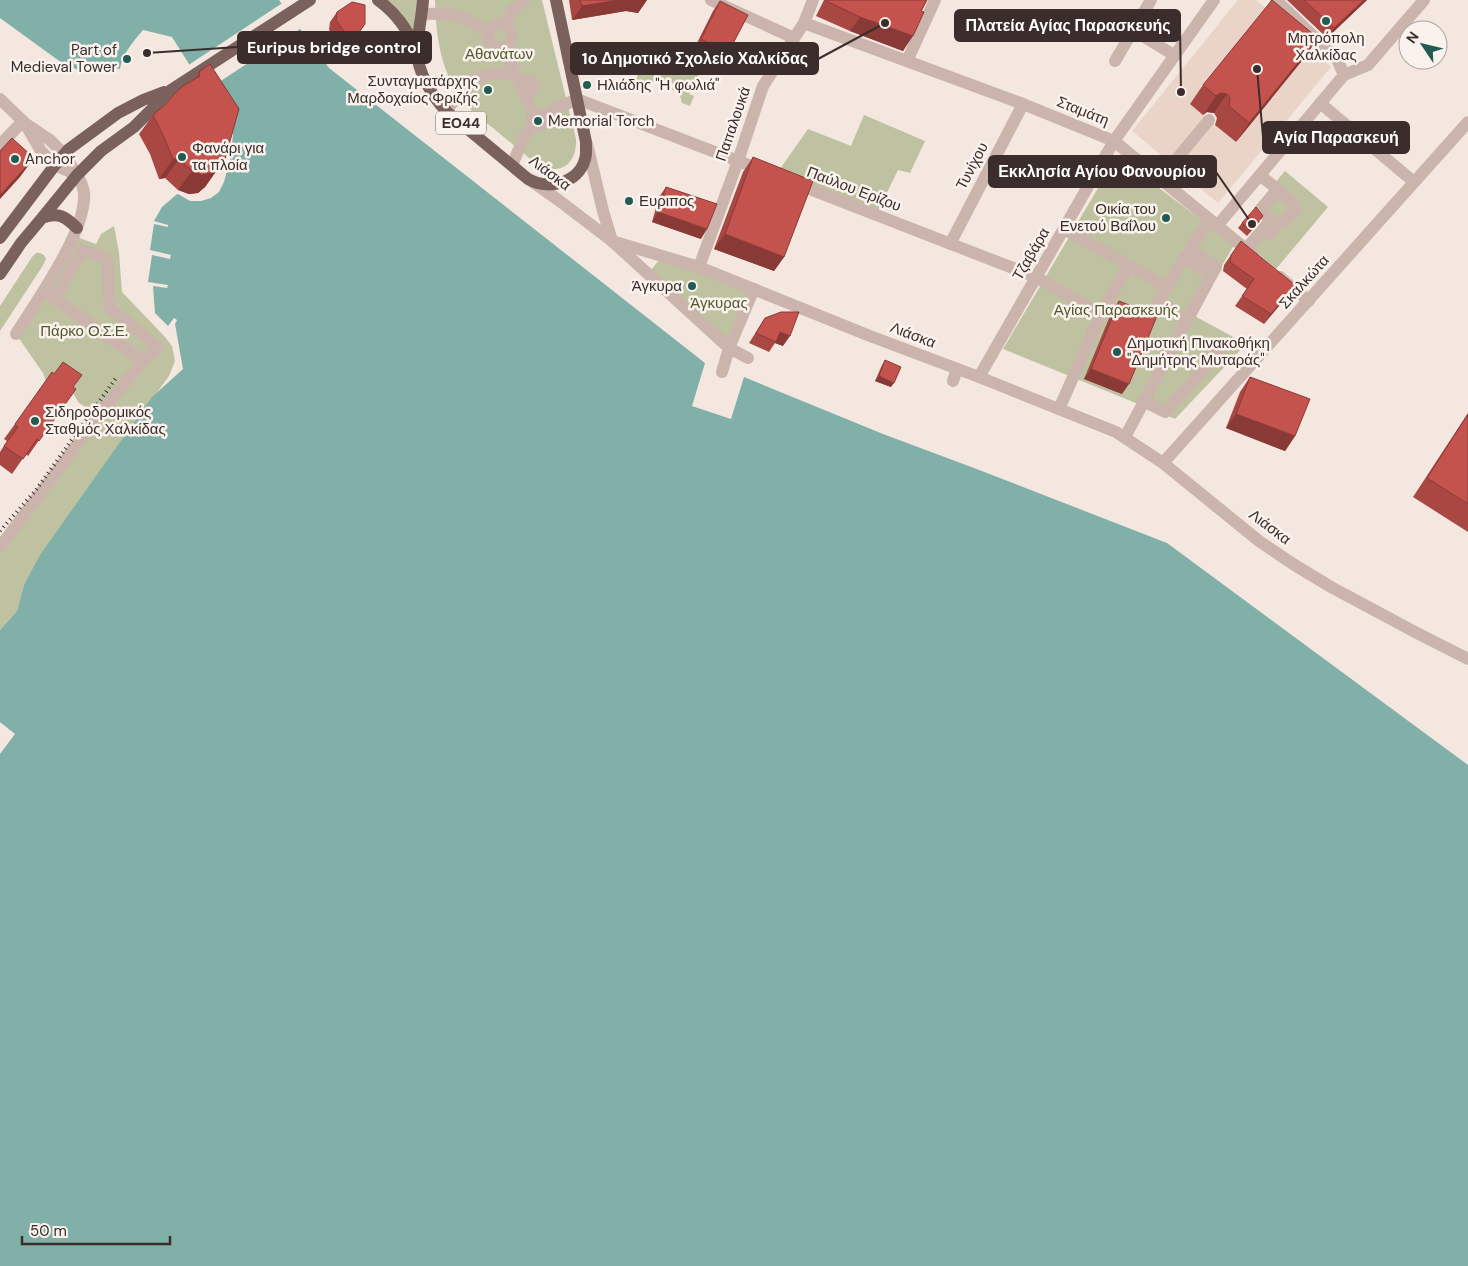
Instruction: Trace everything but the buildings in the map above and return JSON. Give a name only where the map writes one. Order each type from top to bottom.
[{"type":"main road","name":"ΕΟ44","points":[[378,0],[402,22],[417,50]]},
{"type":"main road","name":"Λιάσκα","points":[[423,0],[417,50],[421,69],[430,91],[436,101],[446,111],[528,179]]},
{"type":"main road","name":"ΕΟ44","points":[[528,179],[546,185],[569,180],[582,166],[586,154],[586,142],[556,0]]},
{"type":"main road","points":[[0,274],[21,243],[77,175],[101,151],[134,127],[174,88],[302,3]]},
{"type":"main road","points":[[0,238],[55,165],[75,144],[118,113],[143,100],[174,88]]},
{"type":"main road","points":[[42,218],[57,214],[77,228]]},
{"type":"street","points":[[505,25],[513,10],[524,0]]},
{"type":"street","points":[[711,0],[794,38]]},
{"type":"street","name":"Παπαλουκά","points":[[699,267],[763,86],[804,23],[813,0]]},
{"type":"street","points":[[906,61],[935,0]]},
{"type":"street","points":[[1115,61],[1152,0]]},
{"type":"street","name":"Τζαβάρα","points":[[979,377],[1114,141],[1214,0]]},
{"type":"street","points":[[1276,0],[1337,59],[1344,76]]},
{"type":"street","points":[[1124,437],[1216,267],[1190,249],[1260,175],[1344,76],[1368,65],[1424,0]]},
{"type":"street","points":[[422,14],[442,13],[458,16],[474,22],[488,33]]},
{"type":"street","name":"Σταμάτη","points":[[804,23],[1023,104],[1114,141],[1252,254]]},
{"type":"street","points":[[505,25],[511,32],[512,40],[507,47],[495,48],[488,40],[488,33],[493,26],[505,25]]},
{"type":"street","points":[[1133,30],[1174,55]]},
{"type":"street","points":[[503,48],[537,119]]},
{"type":"street","points":[[446,111],[472,81],[486,75],[501,72],[515,75]]},
{"type":"street","points":[[0,99],[24,123],[50,140],[64,154],[81,181],[84,194],[77,228],[60,263],[16,334]]},
{"type":"street","points":[[512,165],[525,136],[537,119],[577,99]]},
{"type":"street","name":"Παύλου Ερίζου","points":[[577,99],[1036,277],[1101,314]]},
{"type":"street","points":[[1320,103],[1414,182]]},
{"type":"street","name":"Τυνίχου","points":[[950,244],[1023,104]]},
{"type":"street","points":[[1160,179],[1209,120]]},
{"type":"street","name":"Σκαλκώτα","points":[[1163,463],[1468,122]]},
{"type":"street","points":[[0,145],[24,123]]},
{"type":"street","points":[[24,123],[41,151],[55,165],[77,175]]},
{"type":"street","name":"Λιάσκα","points":[[586,142],[612,241]]},
{"type":"street","points":[[1252,254],[1276,224],[1285,221],[1295,207],[1260,175]]},
{"type":"street","name":"Λιάσκα","points":[[528,179],[612,241],[699,267],[870,336],[955,375],[979,377],[1124,437],[1163,463],[1259,541],[1293,564],[1365,605],[1468,659]]},
{"type":"street","points":[[1252,254],[1271,220],[1260,210],[1278,190]]},
{"type":"street","points":[[1064,229],[1167,287]]},
{"type":"street","points":[[612,241],[729,348],[748,358]]},
{"type":"street","points":[[0,547],[103,410],[143,361],[158,346],[110,309],[107,260],[83,250],[55,298]]},
{"type":"street","points":[[1187,321],[1157,304],[1185,257],[1211,276]]},
{"type":"street","points":[[1059,409],[1101,314],[1129,265]]},
{"type":"street","points":[[1273,272],[1309,301]]},
{"type":"street","points":[[722,372],[729,348],[754,289]]},
{"type":"street","points":[[43,290],[143,361]]},
{"type":"street","points":[[1144,401],[1165,412],[1222,348]]},
{"type":"green space","points":[[378,0],[423,0],[417,50]]},
{"type":"green space","name":"Αθανάτων","points":[[435,0],[542,0],[576,139],[570,162],[558,169],[543,167],[535,163],[472,111],[462,99],[447,74],[443,60],[437,30]]},
{"type":"green space","points":[[667,45],[715,59],[713,63],[704,63],[689,94],[694,96],[690,106],[682,103],[679,92],[672,90],[674,84],[655,77],[651,86],[636,80],[645,51],[661,58]]},
{"type":"green space","points":[[864,115],[925,141],[910,173],[898,170],[876,215],[775,176],[808,129],[851,146]]},
{"type":"green space","name":"Αγίας Παρασκευής","points":[[1117,156],[1234,245],[1193,315],[1246,344],[1175,419],[1003,349]]},
{"type":"green space","points":[[1285,171],[1328,207],[1276,269],[1248,245],[1269,220],[1254,208]]},
{"type":"green space","name":"Πάρκο Ο.Σ.Ε.","points":[[114,226],[119,253],[122,292],[172,346],[175,361],[169,376],[131,428],[24,585],[17,611],[0,630],[0,551],[101,416],[79,403],[71,390],[46,381],[43,373],[16,334],[74,236],[96,244],[101,234]]},
{"type":"green space","points":[[36,253],[44,255],[46,259],[0,331],[0,306]]},
{"type":"green space","name":"Άγκυρας","points":[[663,255],[754,289],[729,348],[648,274]]},
{"type":"shaded area","points":[[1238,0],[1256,0],[1331,67],[1218,203],[1132,131]],"holes":[[[1305,57],[1236,142],[1190,104]]]},
{"type":"water","points":[[0,0],[279,0],[329,68],[705,363],[692,406],[731,419],[744,377],[883,434],[1167,543],[1468,765],[1468,1266],[0,1266],[0,754],[15,734],[0,722],[0,630],[17,611],[24,585],[40,555],[152,397],[183,369],[175,324],[177,320],[174,318],[168,326],[155,313],[153,286],[167,288],[168,285],[148,282],[152,255],[170,259],[171,255],[150,250],[154,224],[168,227],[168,225],[154,221],[162,207],[178,194],[190,201],[201,201],[211,198],[219,192],[224,182],[231,155],[233,134],[172,37],[143,30],[126,53],[120,69],[104,68],[81,71],[62,63],[0,18]]},
{"type":"pier","points":[[284,2],[303,27],[204,92],[187,66]]},
{"type":"railway","points":[[0,531],[36,490],[116,378]]},
{"type":"place","name":"Μητρόπολη Χαλκίδας","points":[[1326,21]]},
{"type":"place","name":"1ο Δημοτικό Σχολείο Χαλκίδας","points":[[885,23]]},
{"type":"place","name":"Euripus bridge control","points":[[147,53]]},
{"type":"place","name":"Part of Medieval Tower","points":[[127,59]]},
{"type":"place","name":"Αγία Παρασκευή","points":[[1257,69]]},
{"type":"place","name":"Ηλιάδης \"Η φωλιά\"","points":[[587,85]]},
{"type":"place","name":"Συνταγματάρχης Μαρδοχαίος Φριζής","points":[[488,90]]},
{"type":"place","name":"Πλατεία Αγίας Παρασκευής","points":[[1181,92]]},
{"type":"place","name":"Memorial Torch","points":[[538,121]]},
{"type":"place","name":"Φανάρι για τα πλοία","points":[[182,157]]},
{"type":"place","name":"Anchor","points":[[15,159]]},
{"type":"place","name":"Ευριπος","points":[[629,201]]},
{"type":"place","name":"Οικία του Ενετού Βαΐλου","points":[[1166,218]]},
{"type":"place","name":"Εκκλησία Αγίου Φανουρίου","points":[[1252,224]]},
{"type":"place","name":"Άγκυρα","points":[[692,286]]},
{"type":"place","name":"Δημοτική Πινακοθήκη \"Δημήτρης Μυταράς\"","points":[[1117,352]]},
{"type":"place","name":"Σιδηροδρομικός Σταθμός Χαλκίδας","points":[[35,421]]}]
